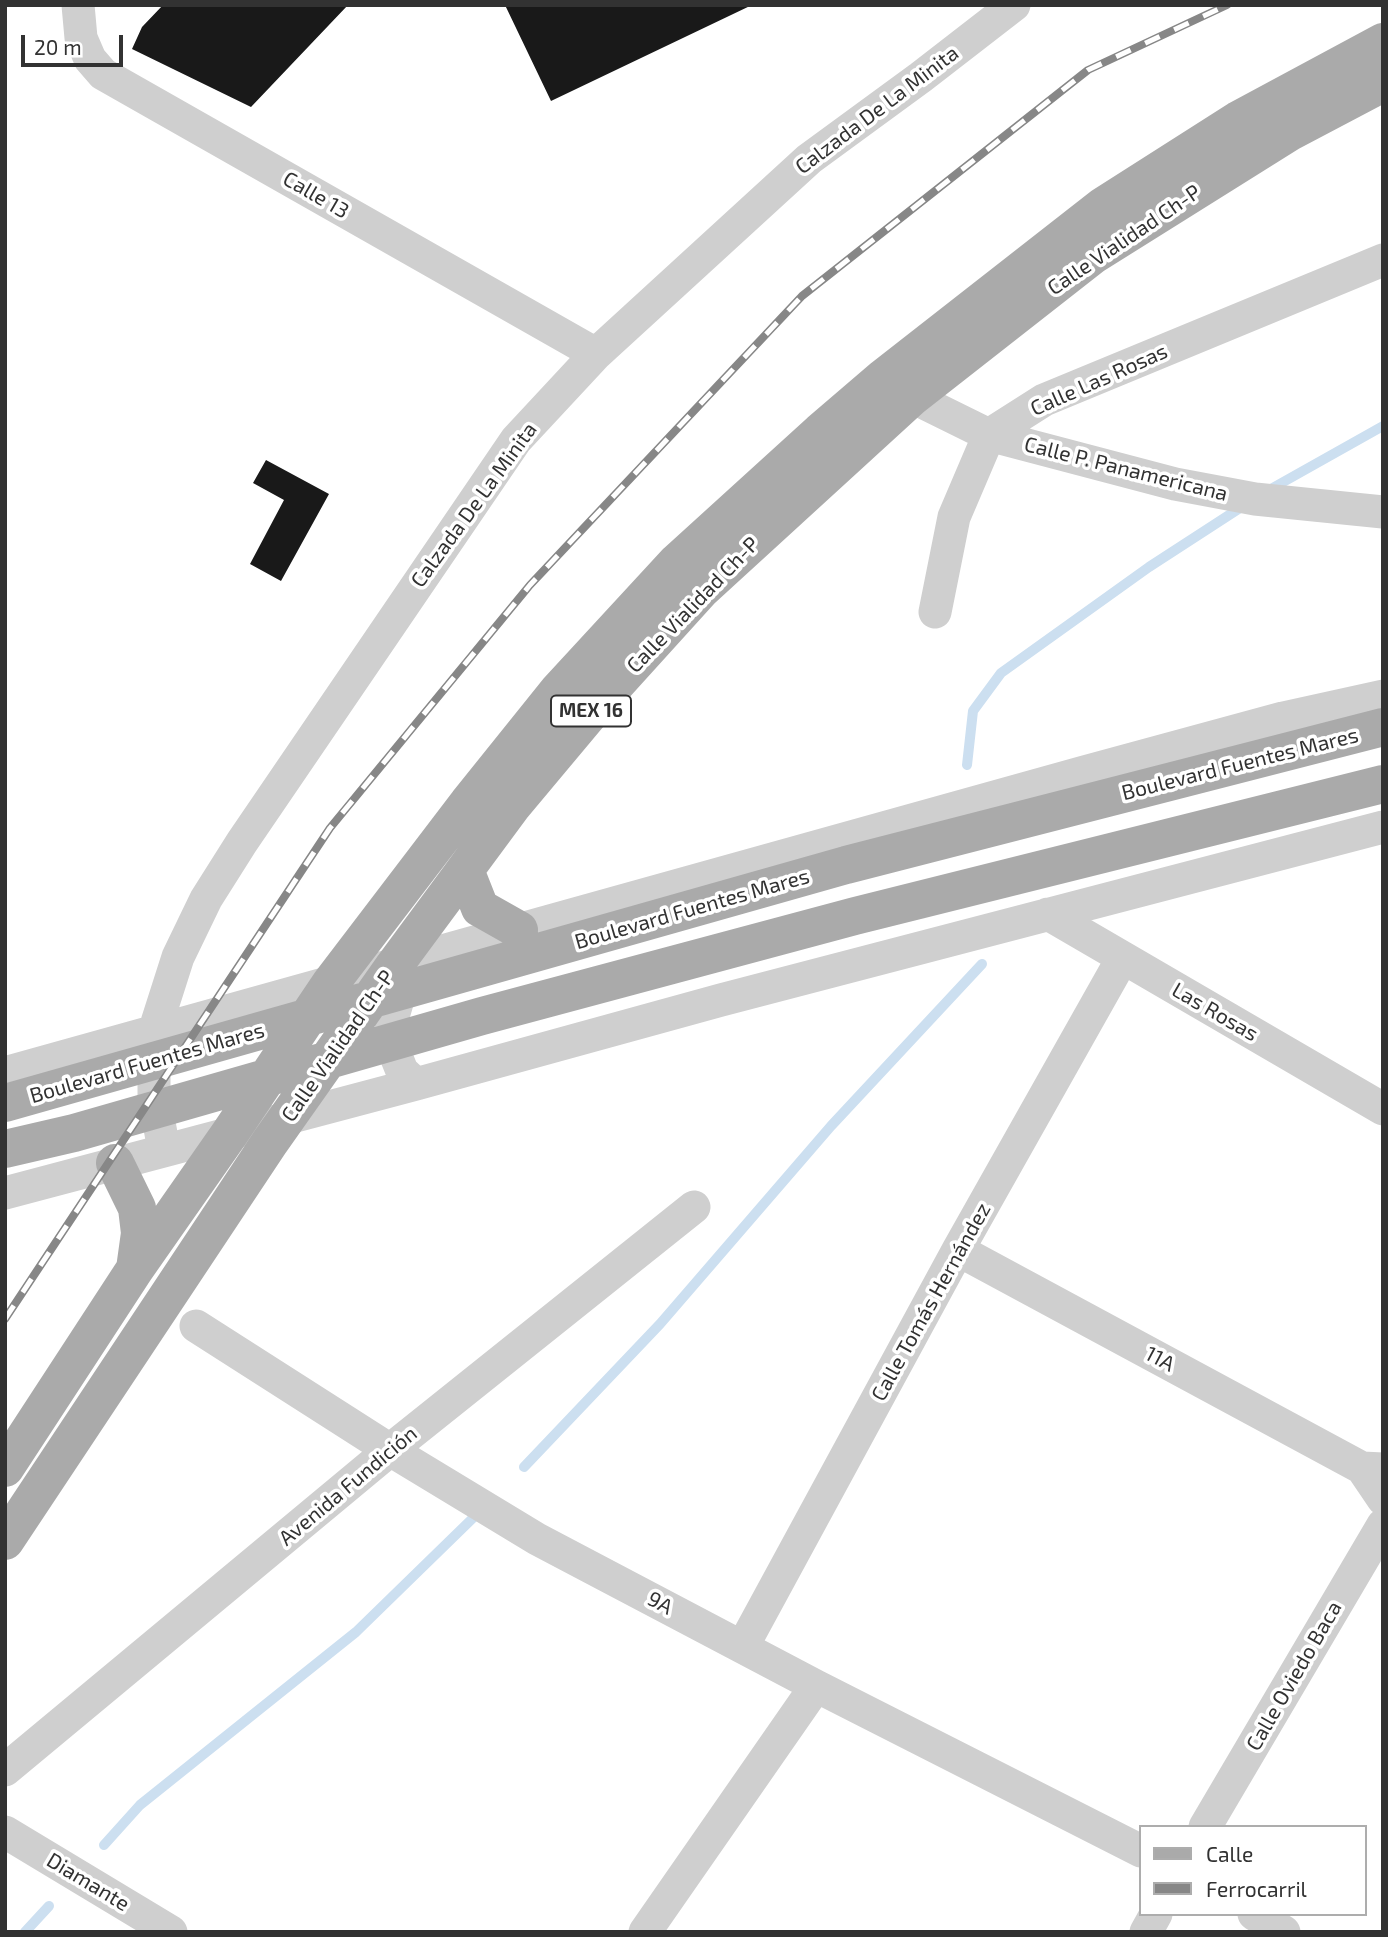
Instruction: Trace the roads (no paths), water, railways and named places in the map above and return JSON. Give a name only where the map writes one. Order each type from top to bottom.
[{"type":"main road","name":"Calle Vialidad Ch-P","points":[[5,1541],[288,1117],[411,961],[464,870],[513,805],[595,707],[701,590],[897,388],[1103,206],[1238,120],[1383,42]]},
{"type":"main road","name":"Calle Vialidad Ch-P","points":[[5,1468],[135,1269],[330,984],[468,803],[576,671],[677,562],[820,432],[897,388],[1092,256],[1290,132],[1383,83]]},
{"type":"main road","name":"Boulevard Fuentes Mares","points":[[5,1103],[846,865],[1383,727]]},
{"type":"main road","points":[[5,1149],[74,1133],[482,1016],[815,927],[1383,784]]},
{"type":"main road","points":[[464,870],[480,908],[519,930]]},
{"type":"main road","points":[[115,1163],[136,1208],[140,1233],[135,1269]]},
{"type":"street","name":"Calle 13","points":[[78,5],[81,38],[90,59],[103,74],[596,354]]},
{"type":"street","name":"Calzada De La Minita","points":[[164,1150],[154,1095],[154,1032],[178,957],[206,898],[516,440],[596,354],[809,159],[921,78],[1014,5]]},
{"type":"street","name":"Calle Las Rosas","points":[[989,435],[1044,400],[1383,260]]},
{"type":"street","name":"Calle P. Panamericana","points":[[897,388],[989,435],[1175,484],[1255,499],[1383,512]]},
{"type":"street","points":[[935,612],[954,517],[989,435]]},
{"type":"street","points":[[5,1073],[1081,773],[1283,718],[1383,696]]},
{"type":"street","points":[[5,1192],[416,1084],[721,1000],[1383,827]]},
{"type":"street","name":"Las Rosas","points":[[1048,914],[1383,1109]]},
{"type":"street","name":"Calle Tomás Hernández","points":[[743,1646],[958,1250],[1122,959]]},
{"type":"street","points":[[411,961],[413,973],[399,996],[391,1020],[390,1041],[394,1057],[402,1071],[416,1084]]},
{"type":"street","points":[[5,1085],[14,1104],[20,1143],[16,1172],[5,1192]]},
{"type":"street","name":"Avenida Fundición","points":[[5,1770],[390,1450],[694,1207]]},
{"type":"street","name":"11A","points":[[958,1250],[1372,1468],[1383,1499]]},
{"type":"street","name":"9A","points":[[196,1326],[390,1450],[537,1539],[816,1686],[1140,1850]]},
{"type":"street","name":"Calle Oviedo Baca","points":[[1206,1825],[1383,1525]]},
{"type":"street","points":[[645,1932],[816,1686]]},
{"type":"street","name":"Diamante","points":[[5,1832],[171,1932]]},
{"type":"street","points":[[1146,1932],[1155,1916]]},
{"type":"street","points":[[1257,1916],[1284,1932]]},
{"type":"waterway","points":[[1269,490],[1383,426]]},
{"type":"waterway","points":[[967,765],[973,711],[1001,673],[1149,567],[1243,506]]},
{"type":"waterway","points":[[524,1467],[660,1324],[831,1126],[982,964]]},
{"type":"waterway","points":[[104,1845],[140,1805],[356,1632],[474,1517]]},
{"type":"waterway","points":[[25,1932],[49,1906]]},
{"type":"railway","points":[[5,1319],[330,828],[530,585],[802,296],[1088,70],[1227,5]]}]
